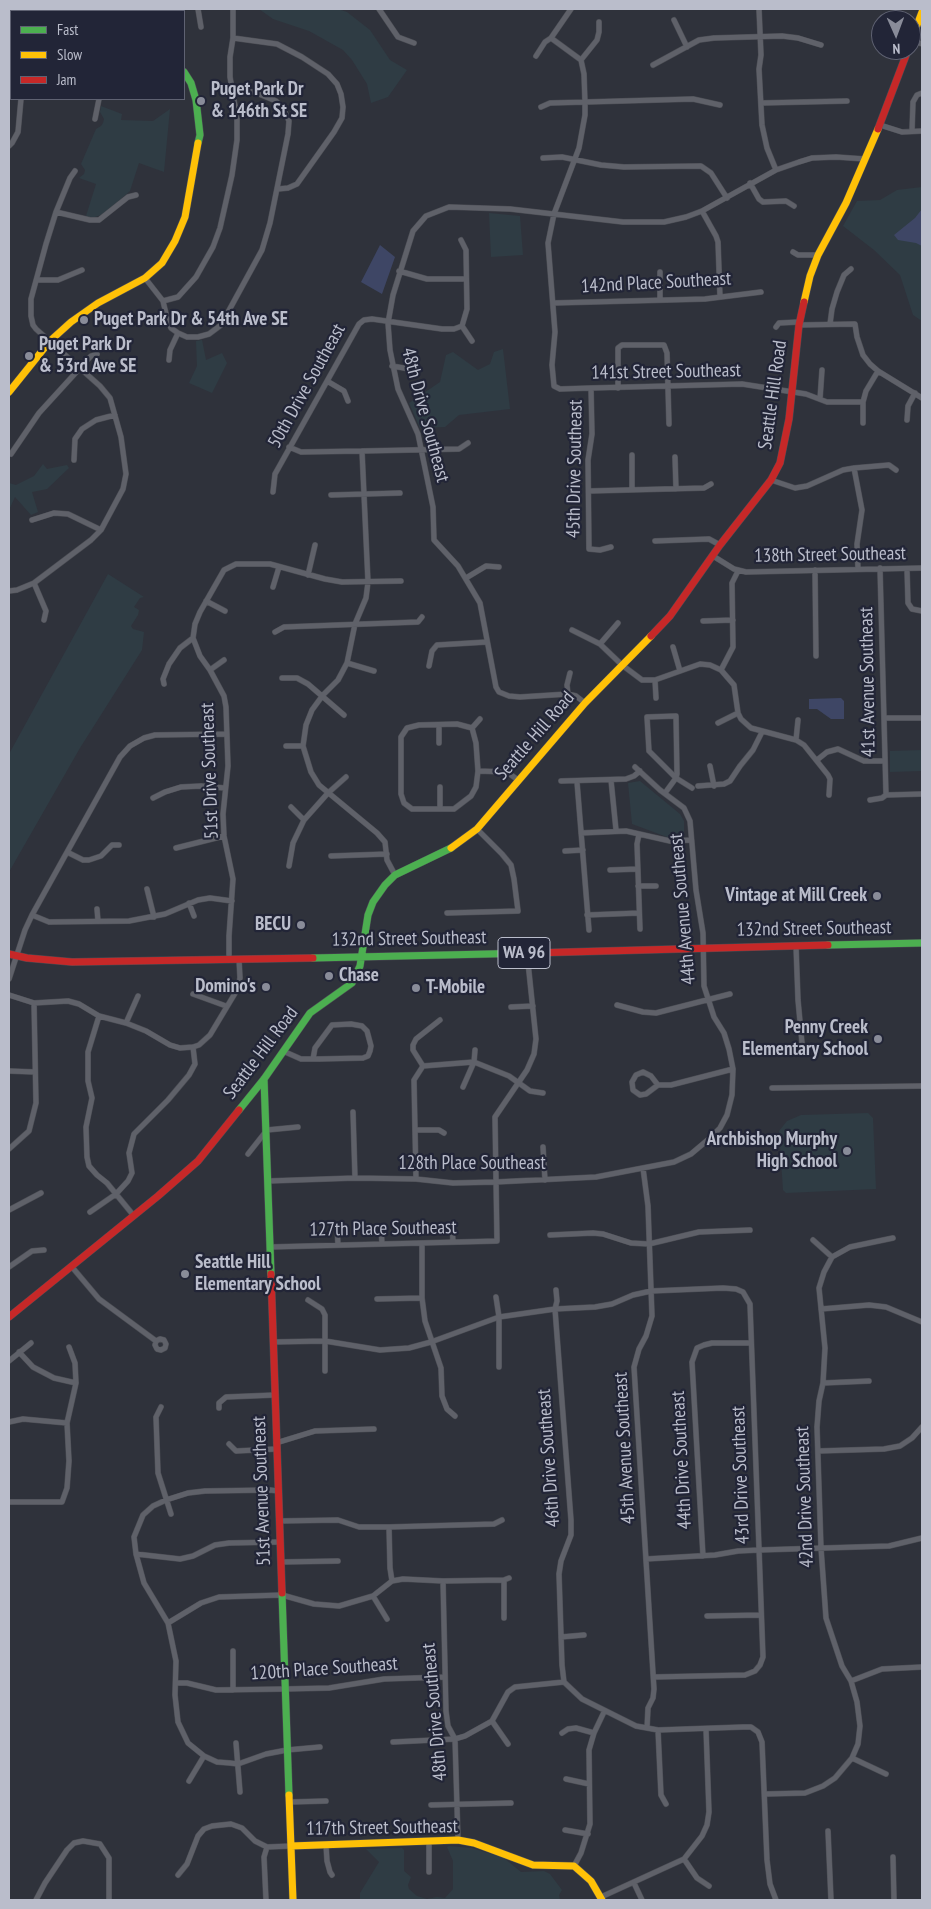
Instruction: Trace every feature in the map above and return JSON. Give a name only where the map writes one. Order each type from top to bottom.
[{"type":"main road","name":"Seattle Hill Road","points":[[9,1318],[198,1161],[264,1080],[310,1013],[352,983],[362,956],[364,933],[371,906],[385,885],[395,875],[457,844],[477,829],[585,703],[670,616],[720,545],[771,480],[780,463],[785,441],[799,324],[810,276],[818,255],[846,203],[880,125],[904,60]]},
{"type":"main road","points":[[9,392],[50,341],[71,322],[90,308],[145,278],[162,263],[176,241],[185,217],[200,135],[199,117],[191,83],[185,74]]},
{"type":"main road","name":"132nd Street Southeast","points":[[9,954],[72,962],[229,960],[922,943]]},
{"type":"main road","name":"51st Avenue Southeast","points":[[264,1080],[293,1900]]},
{"type":"main road","name":"117th Street Southeast","points":[[291,1846],[458,1840],[491,1848],[533,1865],[574,1866]]},
{"type":"main road","points":[[574,1866],[591,1881],[601,1899]]},
{"type":"street","points":[[198,9],[201,27]]},
{"type":"street","points":[[163,301],[178,297],[196,277],[213,247],[220,228],[232,175],[237,140],[237,117],[230,77],[233,9]]},
{"type":"street","points":[[379,9],[398,37],[414,44]]},
{"type":"street","points":[[536,56],[545,42],[552,38],[571,9]]},
{"type":"street","points":[[759,9],[761,36],[759,69],[762,125],[767,148],[776,170]]},
{"type":"street","points":[[674,20],[687,47]]},
{"type":"street","points":[[581,60],[597,40],[599,22]]},
{"type":"street","points":[[653,65],[700,40],[714,38],[790,37],[821,45]]},
{"type":"street","points":[[233,38],[277,44],[328,74],[337,84],[342,94],[344,107],[342,118],[334,132],[297,184],[288,188],[278,188]]},
{"type":"street","points":[[552,38],[581,60],[584,74],[585,103],[582,134],[575,159],[554,214],[548,243],[553,302]]},
{"type":"street","points":[[145,278],[163,301],[171,328],[187,336],[198,337],[209,334],[220,325],[262,250],[278,188],[289,121],[283,108],[276,101],[254,92],[233,91]]},
{"type":"street","points":[[912,131],[913,102],[919,94]]},
{"type":"street","points":[[541,107],[550,103],[693,99],[720,105]]},
{"type":"street","points":[[9,146],[18,132],[21,100]]},
{"type":"street","points":[[95,119],[100,100]]},
{"type":"street","points":[[761,103],[847,101]]},
{"type":"street","points":[[880,125],[902,132],[922,131]]},
{"type":"street","points":[[543,158],[562,157],[601,166],[624,168],[701,166],[711,174],[727,198]]},
{"type":"street","name":"48th Drive Southeast","points":[[568,694],[503,695],[496,687],[480,603],[458,566],[434,540],[433,507],[422,450],[418,434],[398,389],[392,366],[388,323],[393,295],[413,231],[426,216],[449,207],[510,209],[623,222],[664,222],[702,211],[776,170],[812,158],[854,157],[865,159]]},
{"type":"street","points":[[9,591],[34,583],[91,540],[101,530],[123,489],[126,474],[121,437],[110,398],[100,386],[33,325],[30,316],[32,299],[56,212],[70,178],[75,171]]},
{"type":"street","points":[[750,183],[759,199],[763,202],[786,201],[794,206]]},
{"type":"street","points":[[56,212],[90,220],[99,220],[128,197],[136,195]]},
{"type":"street","points":[[702,211],[718,242],[720,297]]},
{"type":"street","points":[[461,240],[466,250],[467,309],[462,326],[472,341]]},
{"type":"street","points":[[793,252],[798,256],[818,255]]},
{"type":"street","points":[[830,324],[837,292],[844,275],[851,269]]},
{"type":"street","points":[[37,280],[58,280],[82,270]]},
{"type":"street","points":[[400,271],[427,279],[466,279]]},
{"type":"street","points":[[660,272],[660,299]]},
{"type":"street","name":"142nd Place Southeast","points":[[553,302],[704,299],[761,292]]},
{"type":"street","name":"141st Street Southeast","points":[[553,302],[555,332],[552,365],[553,382],[557,388],[742,384],[792,391],[835,403],[863,402]]},
{"type":"street","name":"50th Drive Southeast","points":[[273,492],[275,474],[359,324],[364,320],[372,319],[388,323],[442,329],[454,329],[462,326]]},
{"type":"street","points":[[776,326],[779,323],[855,324],[863,355],[878,371],[922,398]]},
{"type":"street","points":[[169,360],[170,350],[178,333]]},
{"type":"street","points":[[618,388],[618,348],[622,345],[664,345],[666,348],[669,424]]},
{"type":"street","points":[[11,454],[39,414],[91,356],[97,354]]},
{"type":"street","points":[[392,366],[416,370]]},
{"type":"street","points":[[820,399],[822,370]]},
{"type":"street","points":[[864,423],[863,402],[866,391],[878,371]]},
{"type":"street","points":[[327,381],[344,391],[348,401]]},
{"type":"street","name":"45th Drive Southeast","points":[[591,388],[592,434],[588,460],[589,549],[600,550],[610,547]]},
{"type":"street","points":[[907,420],[908,406],[915,393]]},
{"type":"street","points":[[74,460],[75,439],[82,430],[96,420],[115,415]]},
{"type":"street","points":[[289,447],[302,452],[422,450],[459,448],[468,444]]},
{"type":"street","points":[[362,451],[368,582],[364,604],[355,624],[348,664],[338,680],[323,695],[312,710],[306,725],[303,746],[311,772],[319,786],[377,833],[385,842],[387,860],[395,875]]},
{"type":"street","points":[[632,455],[632,490]]},
{"type":"street","points":[[675,457],[676,488]]},
{"type":"street","points":[[771,480],[788,487],[801,487],[843,470],[854,468],[889,466],[896,470]]},
{"type":"street","points":[[854,468],[862,510],[857,544],[858,569]]},
{"type":"street","points":[[589,491],[704,488],[710,484]]},
{"type":"street","points":[[331,495],[400,493]]},
{"type":"street","points":[[32,520],[54,513],[68,514],[101,530]]},
{"type":"street","points":[[655,541],[709,539],[720,545]]},
{"type":"street","points":[[308,575],[315,545]]},
{"type":"street","name":"138th Street Southeast","points":[[713,556],[738,571],[746,572],[922,568]]},
{"type":"street","points":[[164,684],[163,679],[169,664],[180,648],[193,638],[195,624],[206,601],[220,576],[228,567],[236,564],[262,563],[342,582],[401,581]]},
{"type":"street","points":[[273,587],[279,566]]},
{"type":"street","points":[[466,578],[486,566],[498,567]]},
{"type":"street","name":"41st Avenue Southeast","points":[[880,568],[886,795]]},
{"type":"street","points":[[907,569],[909,606],[916,611],[922,611]]},
{"type":"street","points":[[815,570],[816,656]]},
{"type":"street","points":[[721,670],[733,647],[732,583],[738,571]]},
{"type":"street","points":[[34,583],[46,611],[44,620]]},
{"type":"street","points":[[206,601],[225,611]]},
{"type":"street","points":[[275,632],[284,627],[418,622],[422,617]]},
{"type":"street","points":[[703,621],[733,620]]},
{"type":"street","points":[[600,644],[618,623]]},
{"type":"street","points":[[572,630],[600,644],[638,678],[655,680],[680,670],[705,664],[721,670],[734,685],[738,713],[746,723],[762,732],[796,740],[804,744],[830,780],[829,796]]},
{"type":"street","name":"51st Drive Southeast","points":[[193,638],[200,656],[224,696],[226,707],[228,766],[223,814],[224,836],[234,879],[229,960]]},
{"type":"street","points":[[429,666],[432,650],[438,645],[487,642]]},
{"type":"street","points":[[673,647],[680,670]]},
{"type":"street","points":[[210,670],[224,660]]},
{"type":"street","points":[[348,664],[374,671]]},
{"type":"street","points":[[570,673],[568,694],[576,696],[585,703]]},
{"type":"street","points":[[282,678],[297,678],[323,695],[344,715]]},
{"type":"street","points":[[655,680],[656,698]]},
{"type":"street","points":[[718,723],[738,713]]},
{"type":"street","points":[[665,794],[676,778],[676,716],[647,717],[649,751],[676,778],[695,787],[714,786],[730,781],[753,750],[762,732]]},
{"type":"street","points":[[884,718],[922,718]]},
{"type":"street","points":[[472,728],[480,719]]},
{"type":"street","points":[[796,740],[798,720]]},
{"type":"street","points":[[457,724],[472,728],[476,743],[478,771],[476,787],[471,796],[454,809],[412,809],[404,803],[400,737],[407,728],[419,725],[457,724]]},
{"type":"street","points":[[439,725],[439,743]]},
{"type":"street","points":[[9,979],[24,930],[120,757],[130,746],[150,736],[227,734]]},
{"type":"street","points":[[286,746],[303,746]]},
{"type":"street","points":[[817,760],[827,752],[838,749],[864,761],[884,761]]},
{"type":"street","points":[[710,766],[714,786]]},
{"type":"street","name":"44th Avenue Southeast","points":[[611,780],[626,779],[634,776],[637,769],[684,808],[688,814],[696,890],[703,933],[704,986],[714,1017],[726,1041],[733,1069],[732,1095],[727,1115],[720,1128],[700,1147],[674,1162]]},
{"type":"street","points":[[478,771],[502,770],[518,780]]},
{"type":"street","points":[[289,866],[294,844],[304,820],[328,793],[346,777]]},
{"type":"street","points":[[561,781],[611,780],[616,830]]},
{"type":"street","points":[[577,782],[589,930]]},
{"type":"street","points":[[153,798],[181,787],[225,788]]},
{"type":"street","points":[[440,787],[440,809]]},
{"type":"street","points":[[870,800],[882,798],[886,795],[922,794]]},
{"type":"street","points":[[290,807],[304,820]]},
{"type":"street","points":[[447,913],[518,911],[511,865],[477,829]]},
{"type":"street","points":[[581,833],[616,830],[670,841],[691,840]]},
{"type":"street","points":[[639,834],[637,844],[640,929]]},
{"type":"street","points":[[176,848],[224,836]]},
{"type":"street","points":[[67,852],[84,860],[89,860],[101,856],[112,846],[119,845]]},
{"type":"street","points":[[565,851],[582,850]]},
{"type":"street","points":[[332,856],[387,854]]},
{"type":"street","points":[[610,870],[638,869]]},
{"type":"street","points":[[638,886],[656,886]]},
{"type":"street","points":[[148,889],[154,917]]},
{"type":"street","points":[[32,915],[49,922],[129,921],[165,914],[198,900],[210,898],[232,901]]},
{"type":"street","points":[[189,904],[194,916]]},
{"type":"street","points":[[97,909],[98,921]]},
{"type":"street","points":[[588,915],[639,914]]},
{"type":"street","points":[[796,946],[802,1043]]},
{"type":"street","points":[[496,1182],[495,1117],[527,1070],[534,1054],[536,1039],[527,953]]},
{"type":"street","points":[[9,994],[34,1003],[68,1002],[79,1004],[100,1016],[146,1031],[170,1045],[180,1048],[193,1047],[199,1045],[210,1036],[236,990],[240,978],[239,959]]},
{"type":"street","points":[[193,994],[226,1006]]},
{"type":"street","points":[[617,1005],[643,1012],[656,1013],[730,994]]},
{"type":"street","points":[[126,1023],[138,996]]},
{"type":"street","points":[[9,1149],[29,1131],[36,1103],[34,1003]]},
{"type":"street","points":[[511,1007],[533,1006]]},
{"type":"street","points":[[100,1016],[88,1052],[88,1081],[92,1098],[86,1127],[86,1147],[89,1166],[96,1175],[107,1183],[134,1216]]},
{"type":"street","points":[[423,1066],[412,1050],[413,1045],[416,1039],[440,1020]]},
{"type":"street","points":[[283,1051],[301,1059],[313,1059],[363,1058],[368,1056],[371,1046],[365,1028],[351,1024],[335,1024],[329,1027],[315,1048],[313,1059]]},
{"type":"street","points":[[90,1212],[116,1194],[128,1181],[132,1173],[129,1152],[134,1134],[168,1100],[189,1075],[195,1064],[196,1056],[193,1047]]},
{"type":"street","points":[[463,1087],[474,1062],[475,1050]]},
{"type":"street","points":[[423,1066],[474,1062],[508,1076],[530,1091],[543,1093]]},
{"type":"street","points":[[416,1179],[414,1080],[423,1066]]},
{"type":"street","points":[[658,1085],[651,1076],[643,1072],[636,1075],[632,1082],[633,1090],[640,1094],[646,1094],[658,1085],[671,1085],[733,1069]]},
{"type":"street","points":[[9,1071],[35,1072]]},
{"type":"street","points":[[772,1088],[922,1086]]},
{"type":"street","points":[[353,1112],[356,1178]]},
{"type":"street","points":[[248,1154],[267,1130],[298,1127]]},
{"type":"street","points":[[416,1130],[439,1130],[444,1133]]},
{"type":"street","points":[[542,1147],[545,1180]]},
{"type":"street","name":"128th Place Southeast","points":[[268,1181],[356,1178],[416,1179],[453,1183],[545,1180],[596,1177],[674,1162]]},
{"type":"street","name":"45th Avenue Southeast","points":[[643,1168],[648,1206],[652,1316],[634,1367],[654,1677],[653,1698],[648,1708],[647,1728]]},
{"type":"street","name":"127th Place Southeast","points":[[270,1247],[497,1241],[496,1182]]},
{"type":"street","points":[[9,1210],[41,1193]]},
{"type":"street","points":[[452,1224],[453,1242]]},
{"type":"street","points":[[337,1227],[338,1245]]},
{"type":"street","points":[[381,1227],[382,1244]]},
{"type":"street","points":[[550,1235],[604,1234],[631,1243],[649,1244],[699,1232],[750,1230]]},
{"type":"street","points":[[813,1240],[832,1257],[850,1247],[894,1238]]},
{"type":"street","points":[[422,1244],[422,1298],[425,1321],[440,1368],[442,1396],[447,1409],[455,1416]]},
{"type":"street","points":[[9,1267],[32,1250],[44,1250]]},
{"type":"street","name":"42nd Drive Southeast","points":[[832,1257],[824,1272],[819,1288],[825,1348],[823,1382],[817,1421],[821,1548],[826,1618],[842,1666],[850,1681],[857,1702],[860,1726],[858,1744],[852,1758]]},
{"type":"street","points":[[72,1267],[99,1299],[156,1341]]},
{"type":"street","name":"43rd Drive Southeast","points":[[651,1291],[736,1289],[743,1292],[750,1304],[763,1657],[755,1672],[744,1675],[654,1677]]},
{"type":"street","name":"46th Drive Southeast","points":[[556,1290],[557,1301],[554,1309],[571,1520],[571,1535],[559,1574],[564,1682]]},
{"type":"street","points":[[273,1342],[325,1341],[380,1350],[409,1348],[499,1317],[554,1309],[596,1307],[612,1304],[633,1295],[651,1291]]},
{"type":"street","points":[[496,1297],[499,1317],[499,1367]]},
{"type":"street","points":[[377,1299],[422,1298]]},
{"type":"street","points":[[308,1300],[322,1309],[326,1315],[325,1371]]},
{"type":"street","points":[[821,1309],[869,1305],[886,1307],[922,1322]]},
{"type":"street","points":[[9,1361],[31,1343]]},
{"type":"street","name":"44th Drive Southeast","points":[[703,1556],[692,1362],[697,1348],[704,1345],[712,1343],[750,1343]]},
{"type":"street","points":[[9,1502],[62,1502],[67,1488],[69,1470],[67,1422],[76,1383],[75,1364],[68,1347]]},
{"type":"street","points":[[19,1352],[34,1367],[54,1378],[76,1383]]},
{"type":"street","points":[[823,1382],[869,1381]]},
{"type":"street","points":[[219,1408],[220,1403],[226,1397],[274,1395]]},
{"type":"street","points":[[161,1407],[156,1417],[158,1473],[171,1514]]},
{"type":"street","points":[[9,1422],[23,1419],[67,1422]]},
{"type":"street","points":[[818,1451],[884,1449],[900,1446],[912,1438],[922,1427]]},
{"type":"street","points":[[229,1444],[236,1451],[276,1446],[316,1431],[374,1430]]},
{"type":"street","points":[[278,1491],[205,1491],[188,1493],[166,1500],[153,1506],[143,1515],[134,1537],[136,1554],[144,1583],[168,1623],[174,1643],[177,1683],[175,1695],[178,1722],[188,1743],[204,1756],[217,1762],[238,1764],[266,1754],[320,1747]]},
{"type":"street","points":[[279,1521],[338,1520],[359,1527],[389,1527],[494,1524],[502,1520]]},
{"type":"street","points":[[389,1527],[392,1581]]},
{"type":"street","points":[[646,1560],[759,1550],[889,1546],[922,1538]]},
{"type":"street","points":[[136,1554],[180,1559],[193,1556],[216,1545],[280,1542]]},
{"type":"street","points":[[281,1562],[338,1561]]},
{"type":"street","points":[[168,1623],[201,1603],[219,1596],[282,1595],[326,1606],[339,1606],[373,1596],[392,1581],[404,1579],[443,1582],[506,1579],[504,1618]]},
{"type":"street","name":"48th Drive Southeast","points":[[443,1582],[445,1676],[448,1726],[455,1740],[458,1840]]},
{"type":"street","points":[[373,1596],[387,1619]]},
{"type":"street","points":[[707,1616],[761,1615]]},
{"type":"street","points":[[561,1637],[584,1635]]},
{"type":"street","points":[[233,1651],[233,1690]]},
{"type":"street","points":[[850,1681],[882,1669],[922,1667]]},
{"type":"street","name":"120th Place Southeast","points":[[177,1683],[187,1683],[216,1690],[329,1688],[384,1679],[445,1676]]},
{"type":"street","points":[[393,1742],[455,1740],[476,1731],[492,1721],[508,1692],[514,1687],[564,1682],[582,1699],[604,1712],[636,1726],[658,1730],[751,1727],[758,1732],[762,1742],[766,1794],[767,1860],[770,1884],[776,1900]]},
{"type":"street","points":[[574,1866],[588,1834],[590,1824],[590,1750],[594,1733],[604,1712]]},
{"type":"street","points":[[492,1721],[508,1744]]},
{"type":"street","points":[[562,1733],[568,1729],[576,1728],[594,1733]]},
{"type":"street","points":[[601,1899],[684,1859],[702,1836],[707,1825],[709,1812],[706,1729]]},
{"type":"street","points":[[658,1730],[661,1795],[666,1804]]},
{"type":"street","points":[[236,1743],[240,1792]]},
{"type":"street","points":[[189,1780],[204,1756]]},
{"type":"street","points":[[766,1794],[805,1793],[823,1786],[835,1778],[852,1758],[886,1774]]},
{"type":"street","points":[[566,1779],[590,1784]]},
{"type":"street","points":[[290,1802],[326,1801]]},
{"type":"street","points":[[432,1805],[511,1803]]},
{"type":"street","points":[[178,1875],[187,1864],[198,1836],[204,1830],[212,1826],[231,1824],[242,1828],[255,1841],[267,1847],[264,1857],[266,1900]]},
{"type":"street","points":[[565,1830],[588,1834]]},
{"type":"street","points":[[828,1831],[831,1900]]},
{"type":"street","points":[[36,1900],[45,1883],[74,1843],[83,1841],[100,1844],[109,1858],[109,1900]]},
{"type":"street","points":[[429,1842],[429,1872]]},
{"type":"street","points":[[326,1845],[326,1861],[332,1875]]},
{"type":"street","name":"117th Street Southeast","points":[[267,1847],[291,1846]]},
{"type":"street","points":[[893,1857],[894,1900]]},
{"type":"street","points":[[684,1859],[697,1878],[709,1886]]},
{"type":"street","points":[[634,1883],[642,1900]]},
{"type":"shaded area","points":[[259,9],[338,9],[347,12],[370,30],[390,60],[407,70],[388,97],[371,103],[367,84],[352,60],[343,50],[309,31],[273,19]]},
{"type":"shaded area","points":[[101,106],[122,114],[121,120],[153,121],[170,109],[164,172],[139,163],[130,191],[104,214],[92,218],[86,216],[96,184],[79,178],[84,174],[85,170],[81,164],[96,129],[103,123],[104,119],[100,112]]},
{"type":"shaded area","points":[[922,187],[922,321],[913,315],[900,275],[874,250],[843,226],[857,201],[880,200],[897,190]]},
{"type":"shaded area","points":[[489,213],[520,216],[523,255],[491,257]]},
{"type":"shaded area","points":[[202,340],[206,360],[222,353],[227,363],[212,393],[189,383],[197,366],[196,341]]},
{"type":"shaded area","points":[[503,349],[510,409],[459,415],[445,427],[420,428],[409,403],[440,382],[446,355],[453,352],[478,370],[490,364],[494,352]]},
{"type":"shaded area","points":[[43,464],[47,469],[67,465],[69,468],[47,489],[32,492],[38,512],[31,515],[15,497],[9,510],[9,483],[16,485],[34,476]]},
{"type":"shaded area","points":[[108,574],[144,597],[140,598],[134,607],[139,610],[131,626],[133,629],[144,632],[142,650],[80,748],[9,872],[9,754]]},
{"type":"shaded area","points":[[922,750],[922,771],[890,772],[890,751]]},
{"type":"shaded area","points":[[640,781],[680,814],[684,821],[684,835],[681,837],[667,837],[632,824],[628,783]]},
{"type":"shaded area","points":[[868,1113],[873,1118],[876,1189],[786,1193],[783,1190],[779,1131],[787,1121],[801,1115]]},
{"type":"shaded area","points":[[447,1847],[472,1848],[504,1858],[521,1872],[544,1871],[550,1874],[562,1890],[559,1895],[560,1900],[360,1900],[360,1893],[379,1862],[366,1849],[402,1848],[404,1850],[404,1871],[411,1877],[408,1885],[409,1889],[417,1896],[427,1899],[445,1898],[453,1889],[453,1861]]},
{"type":"water","points":[[922,209],[922,246],[898,240],[894,235],[915,218]]},
{"type":"water","points":[[380,245],[395,257],[382,294],[361,282]]},
{"type":"water","points":[[841,698],[844,701],[844,719],[831,719],[817,709],[809,709],[809,699]]},
{"type":"traffic: fast","points":[[185,74],[191,83],[196,100],[200,135],[198,143]]},
{"type":"traffic: fast","points":[[239,1110],[264,1079],[310,1013],[352,983],[360,966],[368,915],[373,902],[385,885],[395,875],[451,848]]},
{"type":"traffic: fast","points":[[828,945],[922,943]]},
{"type":"traffic: fast","points":[[313,958],[532,953]]},
{"type":"traffic: fast","points":[[264,1079],[271,1274]]},
{"type":"traffic: fast","points":[[282,1593],[289,1795]]},
{"type":"traffic: slow","points":[[804,302],[810,276],[818,255],[846,203],[878,129]]},
{"type":"traffic: slow","points":[[9,392],[50,341],[71,322],[98,303],[145,278],[162,263],[175,241],[185,217],[198,143]]},
{"type":"traffic: slow","points":[[451,848],[477,829],[585,703],[651,636]]},
{"type":"traffic: slow","points":[[289,1795],[293,1900]]},
{"type":"traffic: slow","points":[[291,1846],[458,1840],[474,1843],[533,1865],[574,1866],[591,1881],[602,1900]]},
{"type":"traffic: jam","points":[[878,129],[904,60]]},
{"type":"traffic: jam","points":[[651,636],[670,616],[720,545],[771,480],[780,463],[789,419],[799,325],[804,302]]},
{"type":"traffic: jam","points":[[532,953],[828,945]]},
{"type":"traffic: jam","points":[[9,954],[27,958],[72,962],[313,958]]},
{"type":"traffic: jam","points":[[9,1317],[158,1196],[198,1161],[239,1110]]},
{"type":"traffic: jam","points":[[271,1274],[282,1593]]},
{"type":"place","name":"Puget Park Dr & 146th St SE","points":[[201,101]]},
{"type":"place","name":"Puget Park Dr & 54th Ave SE","points":[[84,320]]},
{"type":"place","name":"Puget Park Dr & 53rd Ave SE","points":[[29,356]]},
{"type":"place","name":"Vintage at Mill Creek","points":[[877,896]]},
{"type":"place","name":"BECU","points":[[301,925]]},
{"type":"place","name":"Chase","points":[[329,976]]},
{"type":"place","name":"Domino's","points":[[266,987]]},
{"type":"place","name":"T-Mobile","points":[[416,988]]},
{"type":"place","name":"Penny Creek Elementary School","points":[[878,1039]]},
{"type":"place","name":"Archbishop Murphy High School","points":[[847,1151]]},
{"type":"place","name":"Seattle Hill Elementary School","points":[[185,1274]]}]
